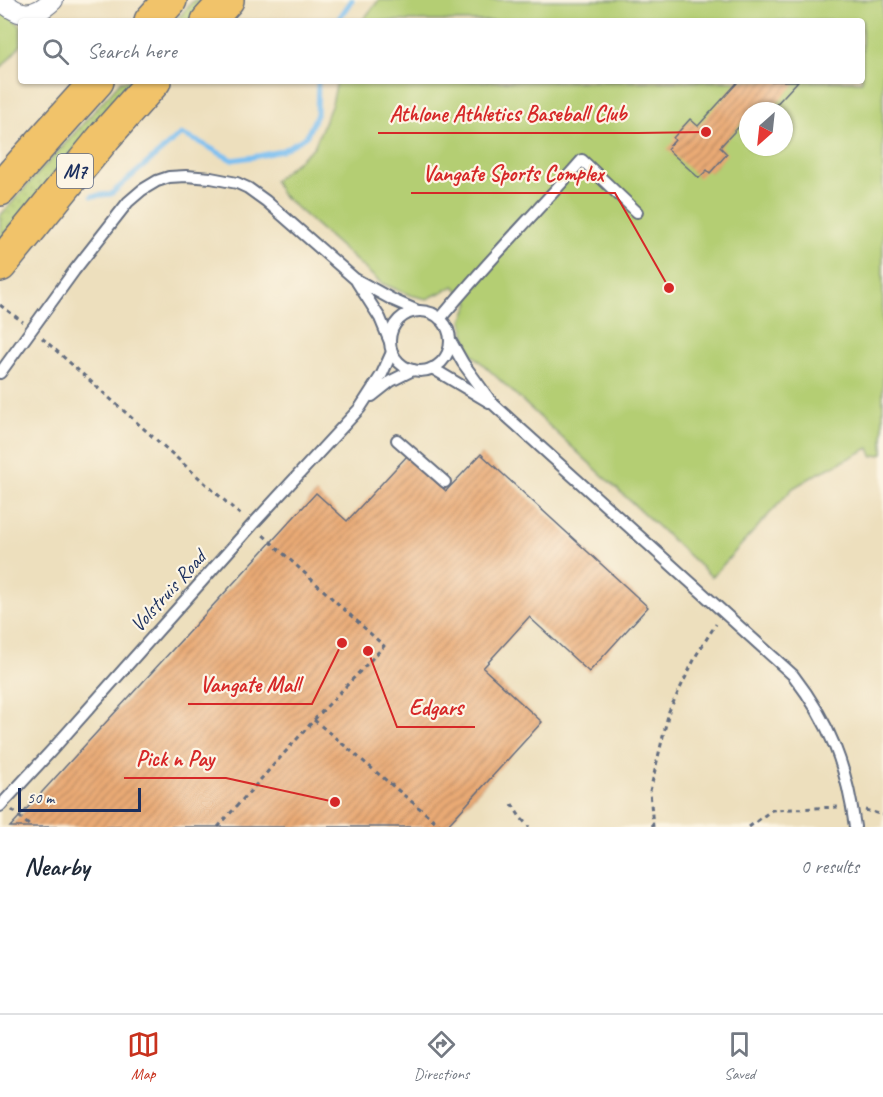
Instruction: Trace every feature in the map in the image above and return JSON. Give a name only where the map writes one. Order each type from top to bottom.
[{"type":"highway","points":[[154,18],[170,0]]},
{"type":"highway","points":[[211,18],[227,0]]},
{"type":"highway","name":"M7","points":[[0,189],[95,84]]},
{"type":"highway","name":"M7","points":[[0,265],[98,143],[151,84]]},
{"type":"street","points":[[1,0],[9,7],[25,14],[34,14],[53,0]]},
{"type":"lane","points":[[440,319],[582,160],[637,212]]},
{"type":"lane","points":[[0,373],[74,271],[128,202],[142,190],[169,177],[186,176],[211,177],[248,188],[355,279],[393,300],[418,311],[430,313],[440,319],[463,363],[492,403],[793,675],[806,692],[835,744],[845,773],[855,827]]},
{"type":"lane","points":[[355,279],[380,318],[397,360],[404,366],[413,370],[432,368],[442,361],[450,340]]},
{"type":"lane","points":[[391,347],[391,333],[395,324],[401,317],[418,311]]},
{"type":"lane","name":"Volstruis Road","points":[[365,402],[382,374],[391,347]]},
{"type":"lane","points":[[432,368],[492,403]]},
{"type":"lane","name":"Volstruis Road","points":[[2,804],[365,402],[391,381],[413,370]]},
{"type":"lane","points":[[398,440],[445,482]]},
{"type":"path","points":[[653,827],[650,791],[669,711],[697,654],[723,612]]},
{"type":"path","points":[[314,720],[442,827]]},
{"type":"path","points":[[2,804],[31,827]]},
{"type":"path","points":[[512,804],[529,827]]},
{"type":"path","points":[[749,827],[772,810],[852,806]]},
{"type":"green space","points":[[194,0],[208,0],[193,18],[178,18]]},
{"type":"green space","points":[[379,0],[883,0],[883,454],[872,456],[869,448],[793,488],[712,577],[473,355],[462,321],[470,303],[454,286],[427,299],[410,295],[381,283],[281,194],[274,181],[314,147],[332,104],[336,84],[865,84],[865,18],[364,18]]},
{"type":"green space","points":[[0,7],[18,23],[18,48],[0,69]]},
{"type":"green space","points":[[118,84],[133,84],[0,243],[0,216]]},
{"type":"building","points":[[736,84],[795,84],[778,102],[739,102],[739,127],[720,147],[727,154],[710,173],[707,170],[699,178],[667,149],[675,140],[673,138],[690,119],[698,126]]},
{"type":"building","points":[[481,454],[648,607],[589,672],[529,617],[483,668],[542,722],[446,827],[10,827],[316,493],[347,521],[407,456],[446,491]]},
{"type":"waterway","points":[[339,18],[352,0]]},
{"type":"waterway","points":[[92,196],[111,194],[181,134],[232,160],[281,151],[306,137],[317,114],[318,84]]},
{"type":"place","name":"Athlone Athletics Baseball Club","points":[[706,132]]},
{"type":"place","name":"Vangate Sports Complex","points":[[669,288]]},
{"type":"place","name":"Vangate Mall","points":[[342,643]]},
{"type":"place","name":"Edgars","points":[[368,651]]},
{"type":"place","name":"Pick n Pay","points":[[335,802]]}]
